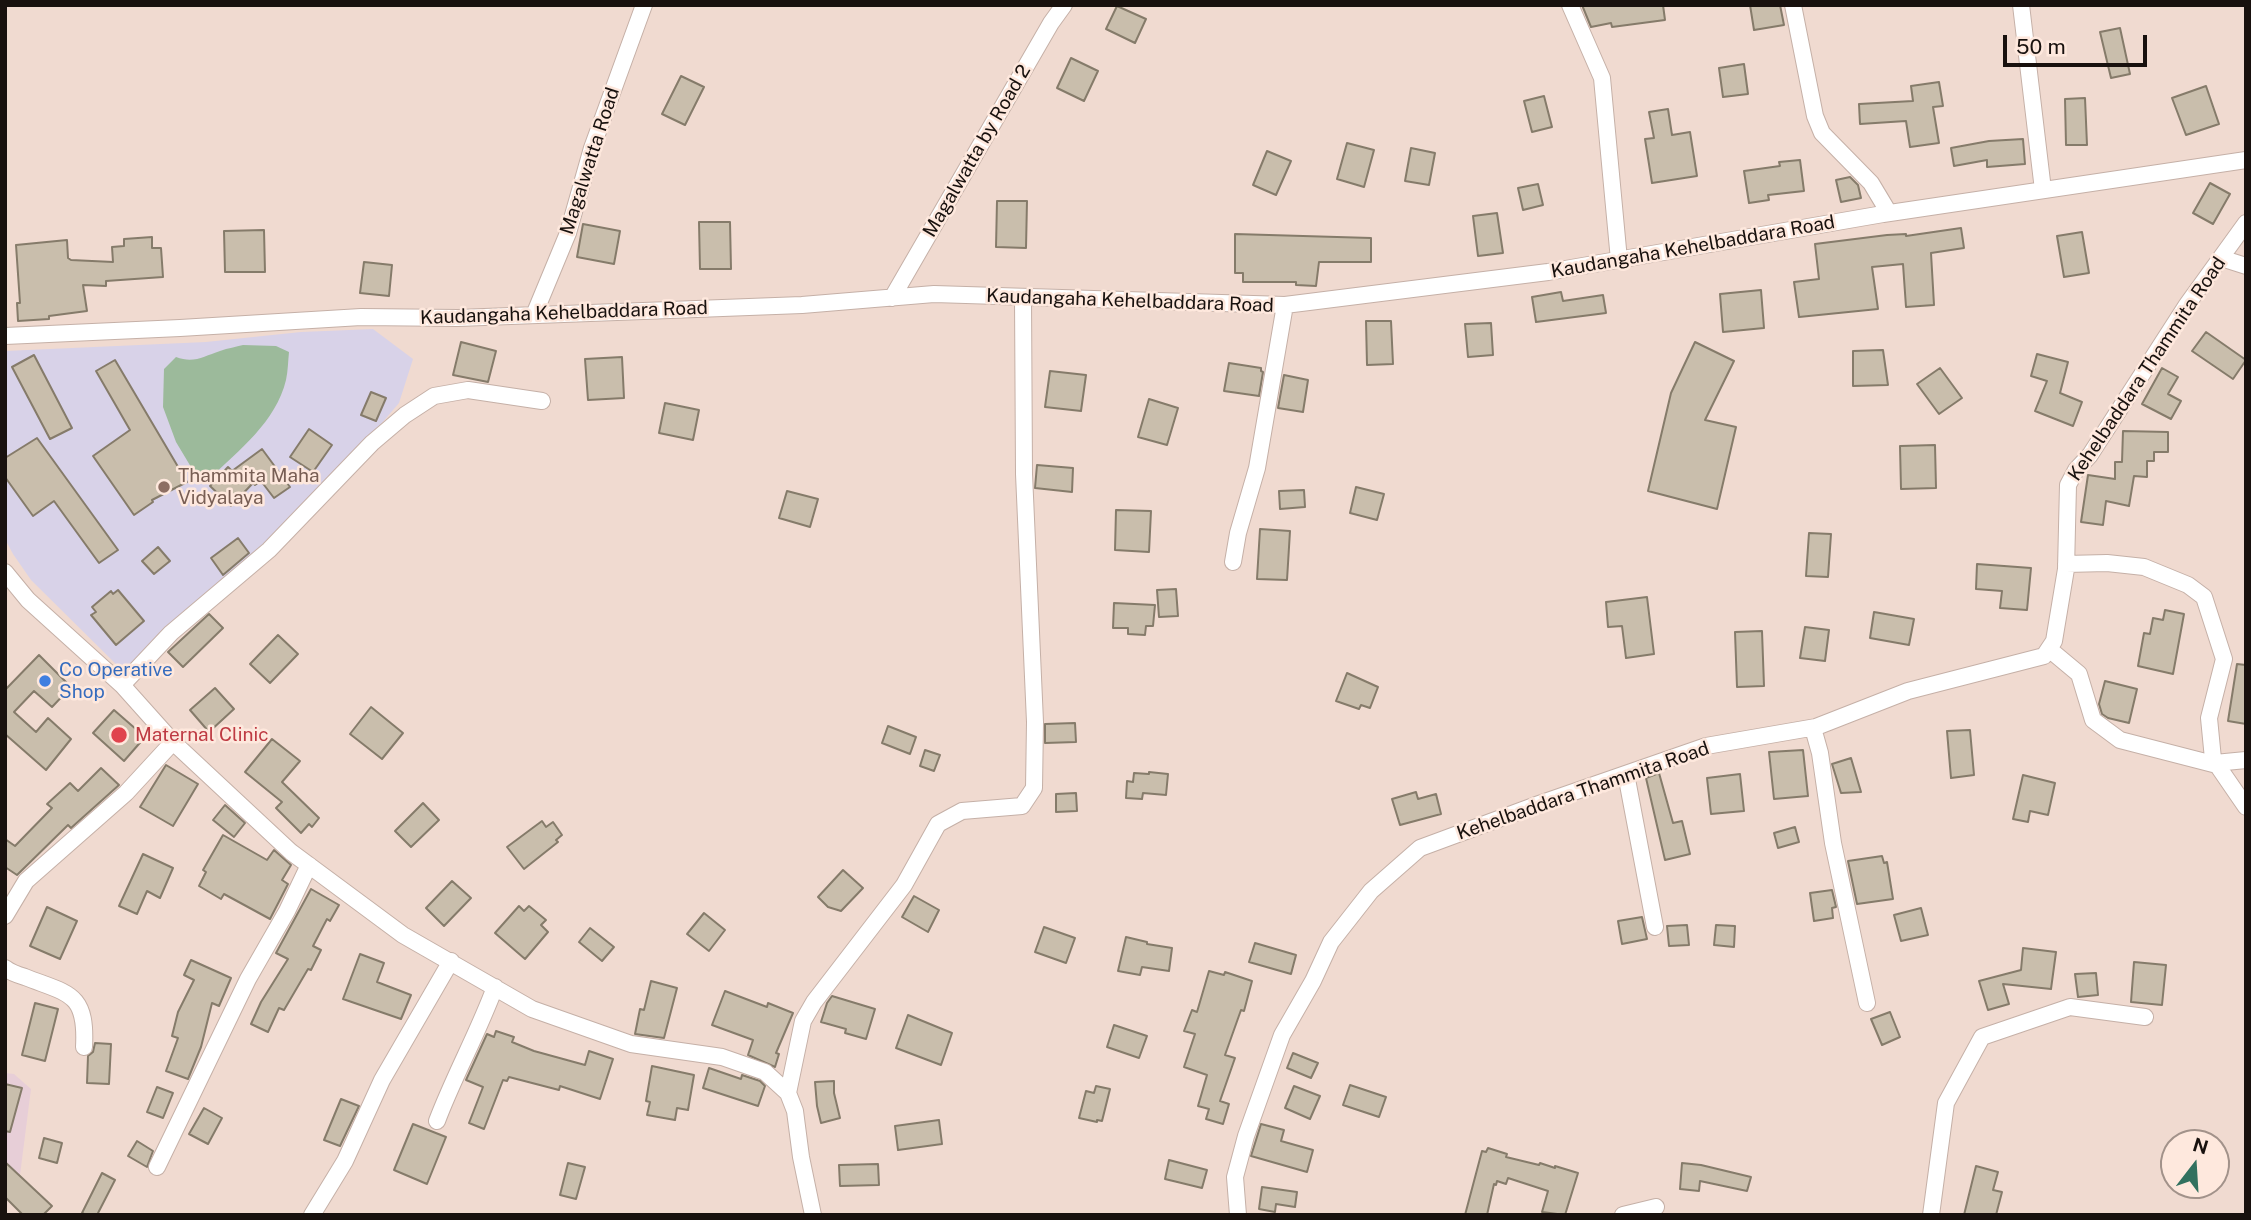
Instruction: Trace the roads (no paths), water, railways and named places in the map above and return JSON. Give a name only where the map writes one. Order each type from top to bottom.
[{"type":"street","name":"Magalwatta Road","points":[[534,315],[568,233],[592,148],[644,5]]},
{"type":"street","name":"Magalwatta by Road 2","points":[[892,298],[1064,5]]},
{"type":"street","points":[[1570,5],[1602,78],[1619,260]]},
{"type":"street","points":[[1793,5],[1815,116],[1822,133],[1871,183],[1889,213]]},
{"type":"street","points":[[2021,5],[2043,190]]},
{"type":"street","name":"Kaudangaha Kehelbaddara Road","points":[[5,336],[361,317],[458,318],[802,305],[934,294],[1285,306],[1548,272],[1889,213],[2246,160]]},
{"type":"street","name":"Kehelbaddara Thammita Road","points":[[1238,1215],[1235,1177],[1246,1136],[1282,1035],[1314,981],[1331,942],[1371,891],[1420,848],[1706,746],[1813,728],[1908,691],[2044,656],[2054,641],[2066,564],[2068,485],[2179,316],[2246,223]]},
{"type":"street","points":[[2221,258],[2246,266]]},
{"type":"street","points":[[788,1093],[803,1021],[814,1002],[904,885],[938,824],[962,811],[1022,806],[1034,788],[1035,722],[1024,474],[1023,298]]},
{"type":"street","points":[[1233,562],[1256,468],[1285,306]]},
{"type":"street","points":[[122,685],[171,634],[269,550],[372,443],[405,415],[434,396],[468,390],[542,401]]},
{"type":"street","points":[[2066,564],[2106,563],[2144,567],[2188,585],[2204,597],[2224,659],[2209,718],[2213,759],[2246,807]]},
{"type":"street","points":[[6,575],[28,600],[122,685],[173,741],[291,852],[403,935],[532,1009],[631,1044],[722,1057],[765,1072],[788,1093],[795,1111],[800,1157],[813,1215]]},
{"type":"street","points":[[2049,649],[2079,674],[2092,719],[2120,740],[2216,764],[2246,760]]},
{"type":"street","points":[[1813,728],[1833,843],[1867,1003]]},
{"type":"street","points":[[5,916],[26,881],[126,793],[173,741]]},
{"type":"street","points":[[1626,774],[1655,926]]},
{"type":"street","points":[[157,1167],[248,979],[287,911],[309,865]]},
{"type":"street","points":[[312,1215],[345,1161],[382,1080],[451,961]]},
{"type":"street","points":[[5,968],[65,990],[82,1009],[84,1047]]},
{"type":"street","points":[[437,1121],[495,987]]},
{"type":"street","points":[[1931,1215],[1946,1103],[1982,1037],[2070,1007],[2145,1017]]},
{"type":"street","points":[[1623,1215],[1656,1207]]},
{"type":"place","name":"Thammita Maha Vidyalaya","points":[[164,487]]},
{"type":"place","name":"Co Operative Shop","points":[[45,681]]},
{"type":"place","name":"Maternal Clinic","points":[[119,735]]}]
